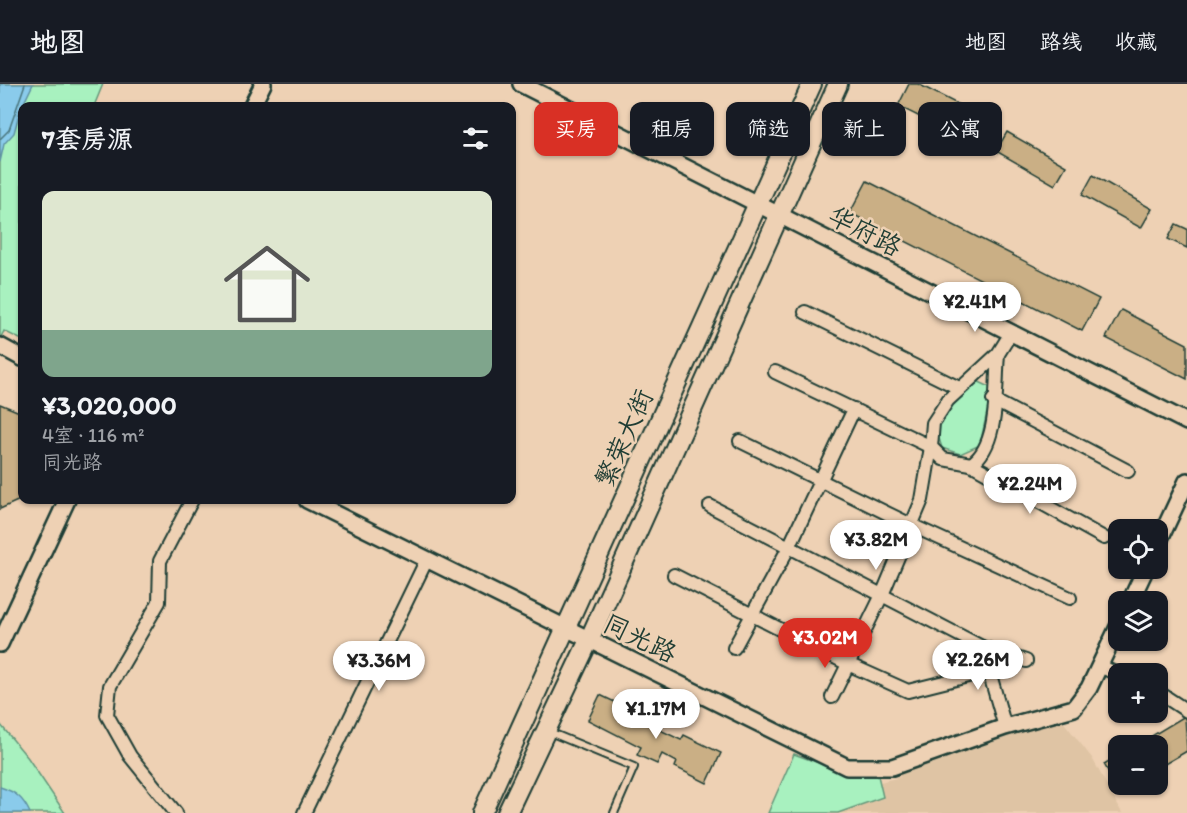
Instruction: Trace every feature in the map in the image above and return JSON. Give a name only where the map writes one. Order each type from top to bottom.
[{"type":"main road","name":"繁荣大街","points":[[482,813],[812,84]]},
{"type":"main road","name":"繁荣大街","points":[[507,813],[589,640],[838,84]]},
{"type":"street","points":[[254,102],[263,84]]},
{"type":"street","name":"华府路","points":[[521,84],[779,213],[1187,423]]},
{"type":"street","points":[[805,312],[958,388]]},
{"type":"street","points":[[832,697],[850,665],[882,595],[922,500],[933,423],[958,388],[974,378],[998,354],[1011,333]]},
{"type":"street","points":[[0,346],[18,355]]},
{"type":"street","points":[[971,464],[982,457],[993,430],[993,400],[998,354]]},
{"type":"street","points":[[774,372],[931,447],[944,459],[971,464],[1104,538]]},
{"type":"street","points":[[993,400],[1128,471]]},
{"type":"street","points":[[734,648],[789,547],[854,409]]},
{"type":"street","points":[[740,441],[911,525],[1070,598]]},
{"type":"street","points":[[1168,522],[1187,481]]},
{"type":"street","points":[[0,644],[65,504]]},
{"type":"street","points":[[176,813],[130,756],[107,715],[110,686],[159,602],[160,561],[190,504]]},
{"type":"street","name":"同光路","points":[[315,504],[847,767],[892,767],[1005,727],[1074,708],[1089,688],[1108,649]]},
{"type":"street","points":[[710,506],[982,647],[1026,661]]},
{"type":"street","points":[[304,813],[427,559]]},
{"type":"street","points":[[674,575],[908,692],[988,671]]},
{"type":"street","points":[[982,647],[1005,727]]},
{"type":"street","points":[[1100,666],[1108,670]]},
{"type":"street","points":[[1168,699],[1187,711]]},
{"type":"lane","points":[[547,731],[634,767],[614,813]]},
{"type":"shaded area","points":[[1058,715],[1092,758],[1108,787],[1108,795],[1112,795],[1122,813],[838,813],[883,798],[880,782],[900,777],[898,771]]},
{"type":"green space","points":[[0,84],[103,84],[96,102],[18,102],[18,338],[4,331],[0,339]]},
{"type":"green space","points":[[977,381],[992,388],[980,445],[960,454],[942,448],[936,429],[953,405]]},
{"type":"green space","points":[[0,724],[28,758],[65,813],[0,813]]},
{"type":"green space","points":[[794,754],[841,771],[877,771],[883,797],[838,813],[768,813]]},
{"type":"water","points":[[0,84],[33,84],[24,102],[18,102],[18,118],[14,133],[4,144],[0,162]]},
{"type":"water","points":[[0,787],[18,796],[30,813],[0,813]]},
{"type":"building","points":[[909,84],[918,84],[953,102],[918,102],[918,116],[906,110],[906,102],[900,102]]},
{"type":"building","points":[[1007,132],[1066,166],[1055,185],[1002,154],[1002,141]]},
{"type":"building","points":[[1093,175],[1152,209],[1141,228],[1082,195]]},
{"type":"building","points":[[867,181],[1099,299],[1082,331],[850,213]]},
{"type":"building","points":[[1176,224],[1187,229],[1187,248],[1168,239]]},
{"type":"building","points":[[1121,310],[1187,344],[1187,379],[1106,338]]},
{"type":"building","points":[[0,404],[18,411],[18,501],[0,509]]},
{"type":"building","points":[[600,695],[617,703],[614,709],[630,716],[634,709],[663,723],[660,730],[681,740],[684,735],[721,753],[707,783],[675,767],[677,762],[662,754],[657,764],[637,755],[641,747],[588,720]]},
{"type":"building","points":[[1185,716],[1187,751],[1168,762],[1168,735],[1153,735]]}]
